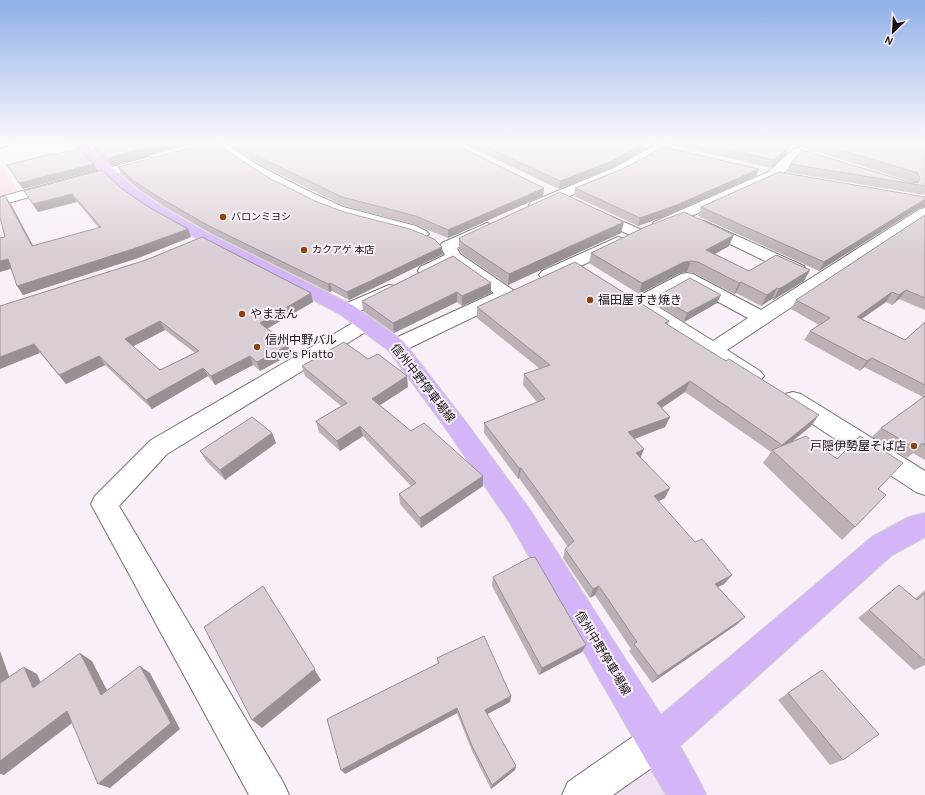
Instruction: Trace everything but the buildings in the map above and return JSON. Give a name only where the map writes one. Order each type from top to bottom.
[{"type":"main road","name":"信州中野停車場線","points":[[117,179],[131,192],[157,210],[206,238],[356,317],[396,346],[457,427],[519,515],[657,742],[687,795]]},
{"type":"main road","points":[[657,742],[882,546],[918,526],[925,524]]},
{"type":"street","points":[[0,201],[82,179]]},
{"type":"street","points":[[275,179],[338,210],[411,229],[520,288]]},
{"type":"street","points":[[525,210],[601,179]]},
{"type":"street","points":[[396,346],[637,233],[772,179]]},
{"type":"street","points":[[544,189],[572,203]]},
{"type":"street","points":[[587,210],[637,233]]},
{"type":"street","points":[[713,350],[925,212]]},
{"type":"street","points":[[682,216],[819,280]]},
{"type":"street","points":[[270,795],[104,504],[159,447],[356,317],[407,280],[443,246],[498,222]]},
{"type":"street","points":[[185,246],[206,238]]},
{"type":"street","points":[[574,263],[593,275]]},
{"type":"street","points":[[762,318],[687,278],[632,299],[925,484]]},
{"type":"street","points":[[580,795],[657,742]]},
{"type":"shaded area","points":[[0,179],[10,179],[19,192],[0,197]]},
{"type":"shaded area","points":[[657,742],[687,795],[581,795]]},
{"type":"place","name":"バロンミヨシ","points":[[223,217]]},
{"type":"place","name":"カクアゲ 本店","points":[[304,250]]},
{"type":"place","name":"福田屋すき焼き","points":[[590,300]]},
{"type":"place","name":"やま志ん","points":[[242,314]]},
{"type":"place","name":"信州中野バル Love’s Piatto","points":[[257,347]]},
{"type":"place","name":"戸隠伊勢屋そば店","points":[[914,446]]}]
